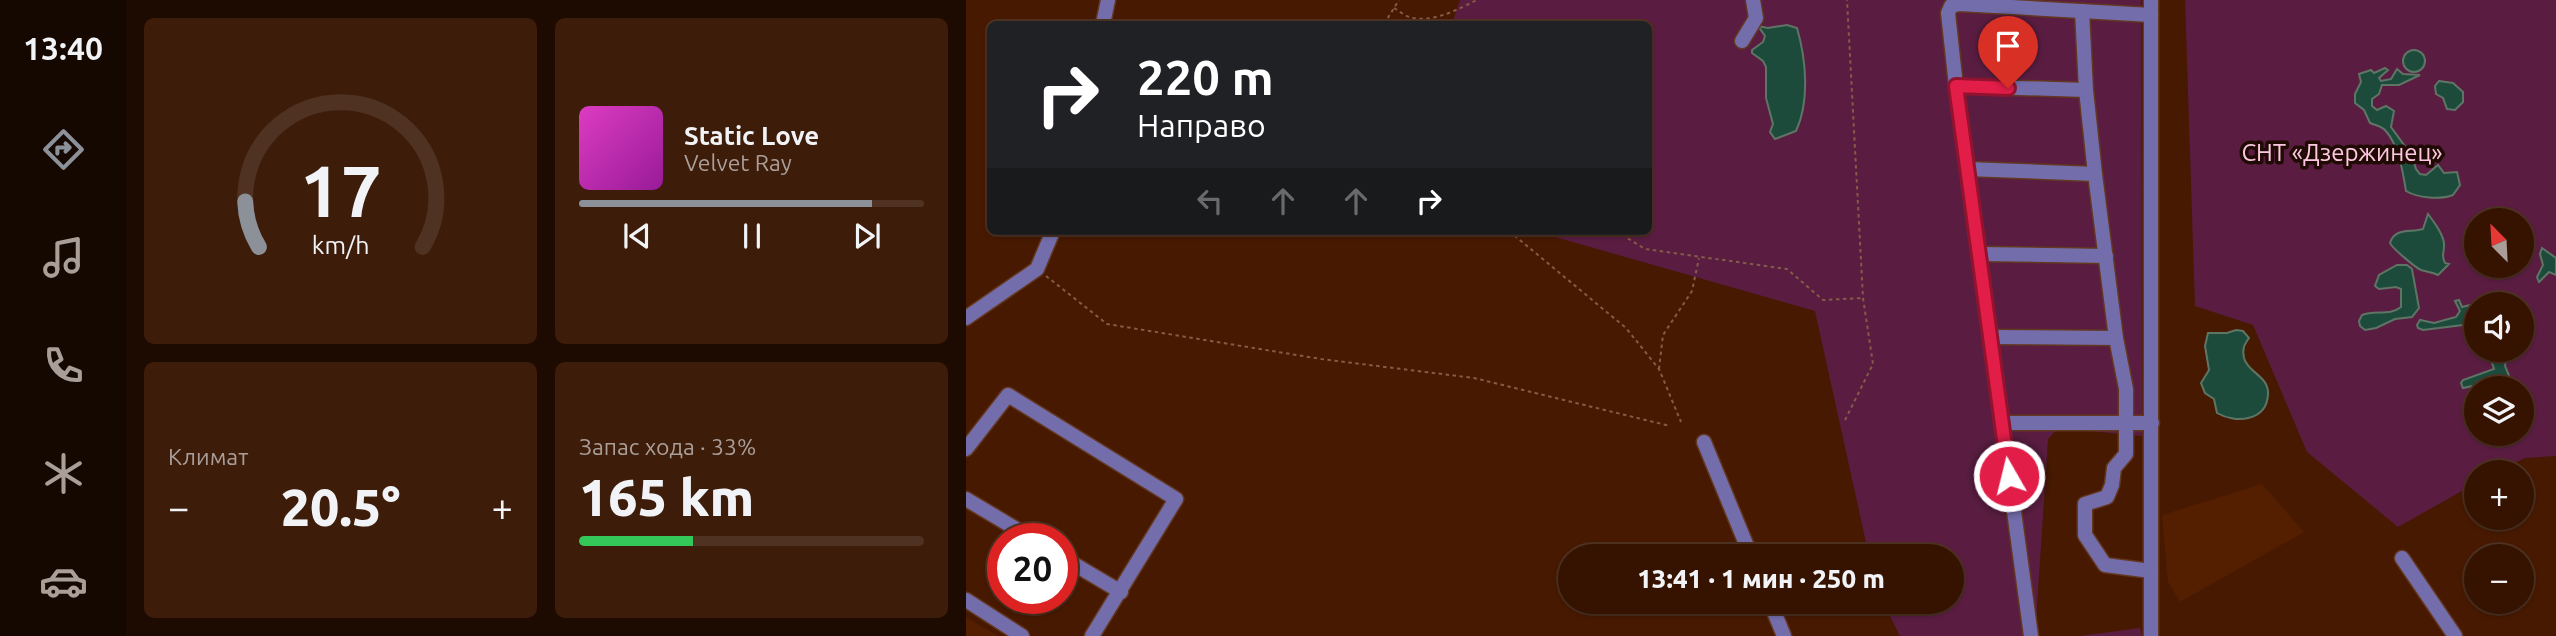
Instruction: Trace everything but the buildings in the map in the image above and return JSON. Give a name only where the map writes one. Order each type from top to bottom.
[{"type":"street","points":[[1104,21],[1108,0]]},
{"type":"street","points":[[1742,41],[1756,18],[1753,0]]},
{"type":"street","points":[[2031,636],[1956,86],[1948,13],[1951,6],[1959,4],[2082,11],[2151,7],[2151,636]]},
{"type":"street","points":[[2082,11],[2086,90],[2095,174],[2116,338],[2126,389],[2127,424],[2126,454],[2114,468],[2107,497],[2085,504],[2085,536],[2105,565],[2151,571]]},
{"type":"street","points":[[1956,86],[2086,90]]},
{"type":"street","points":[[1967,169],[2095,174]]},
{"type":"street","points":[[966,318],[1037,269],[1051,235]]},
{"type":"street","points":[[1979,254],[2106,256]]},
{"type":"street","points":[[1990,337],[2116,338]]},
{"type":"street","points":[[966,449],[1008,395],[1176,499],[1092,636]]},
{"type":"street","points":[[2002,423],[2152,423]]},
{"type":"street","points":[[1704,442],[1746,544]]},
{"type":"street","points":[[966,499],[1006,523]]},
{"type":"street","points":[[2402,558],[2455,636]]},
{"type":"street","points":[[1078,566],[1121,592]]},
{"type":"street","points":[[966,600],[1022,636]]},
{"type":"street","points":[[1775,614],[1784,636]]},
{"type":"path","points":[[1386,21],[1399,0]]},
{"type":"path","points":[[1394,8],[1410,18],[1435,17],[1453,12],[1477,0]]},
{"type":"path","points":[[1845,421],[1873,364],[1863,298],[1847,0]]},
{"type":"path","points":[[1514,235],[1626,328],[1660,369],[1681,422]]},
{"type":"path","points":[[1622,235],[1645,249],[1787,270],[1823,300],[1863,298]]},
{"type":"path","points":[[1660,369],[1663,335],[1692,291],[1699,257]]},
{"type":"path","points":[[1037,269],[1107,324],[1321,359],[1475,378],[1670,426]]},
{"type":"shaded area","points":[[1787,25],[1797,28],[1803,53],[1805,93],[1796,131],[1775,139],[1770,132],[1773,124],[1766,98],[1766,67],[1752,50],[1763,42],[1765,36],[1758,26],[1768,28]]},
{"type":"shaded area","points":[[2414,50],[2424,57],[2425,61],[2418,71],[2414,72],[2404,65],[2403,61],[2410,51]]},
{"type":"shaded area","points":[[2385,68],[2388,70],[2379,78],[2381,81],[2391,79],[2397,69],[2403,74],[2420,75],[2399,85],[2382,85],[2379,94],[2372,99],[2372,106],[2377,110],[2386,106],[2394,111],[2391,127],[2412,156],[2420,174],[2426,175],[2438,165],[2444,173],[2457,172],[2460,185],[2453,195],[2429,198],[2406,191],[2400,159],[2390,136],[2370,123],[2364,110],[2355,103],[2355,94],[2361,82],[2359,74],[2371,70],[2374,73]]},
{"type":"shaded area","points":[[2439,81],[2453,83],[2463,92],[2463,102],[2455,110],[2447,109],[2443,98],[2436,94],[2435,86]]},
{"type":"shaded area","points":[[2428,214],[2441,234],[2444,242],[2443,259],[2449,264],[2438,275],[2418,268],[2390,243],[2399,233],[2423,229]]},
{"type":"shaded area","points":[[2542,248],[2556,258],[2556,275],[2549,272],[2539,282],[2537,277],[2543,265],[2540,254]]},
{"type":"shaded area","points":[[2397,265],[2407,265],[2412,269],[2419,308],[2412,317],[2395,319],[2365,330],[2359,321],[2362,315],[2397,310],[2401,307],[2401,289],[2379,289],[2375,286],[2379,275]]},
{"type":"shaded area","points":[[2459,300],[2464,306],[2464,325],[2423,330],[2418,328],[2420,320],[2434,323],[2456,317],[2460,311],[2455,301]]},
{"type":"shaded area","points":[[2243,331],[2249,338],[2244,347],[2244,358],[2265,383],[2268,394],[2262,410],[2249,418],[2241,419],[2217,413],[2214,399],[2205,393],[2201,383],[2209,370],[2205,346],[2208,333]]},
{"type":"shaded area","points":[[2492,362],[2506,362],[2509,376],[2474,376],[2494,369]]},
{"type":"shaded area","points":[[2262,484],[2304,532],[2180,602],[2168,582],[2162,515]]},
{"type":"shaded area","points":[[966,617],[998,636],[966,636]]},
{"type":"green space","points":[[1460,0],[2141,0],[2142,436],[2058,428],[2048,439],[2035,636],[1900,636],[1889,614],[1964,614],[1964,544],[1866,544],[1815,311],[1548,235],[1652,235],[1652,21],[1453,21]]},
{"type":"green space","name":"СНТ «Дзержинец»","points":[[2185,0],[2556,0],[2556,456],[2521,460],[2464,460],[2464,490],[2398,527],[2307,452],[2253,325],[2195,306]]},
{"type":"green space","points":[[2140,628],[2142,636],[2080,636]]},
{"type":"route","points":[[2008,88],[1956,86],[2009,476]]}]
